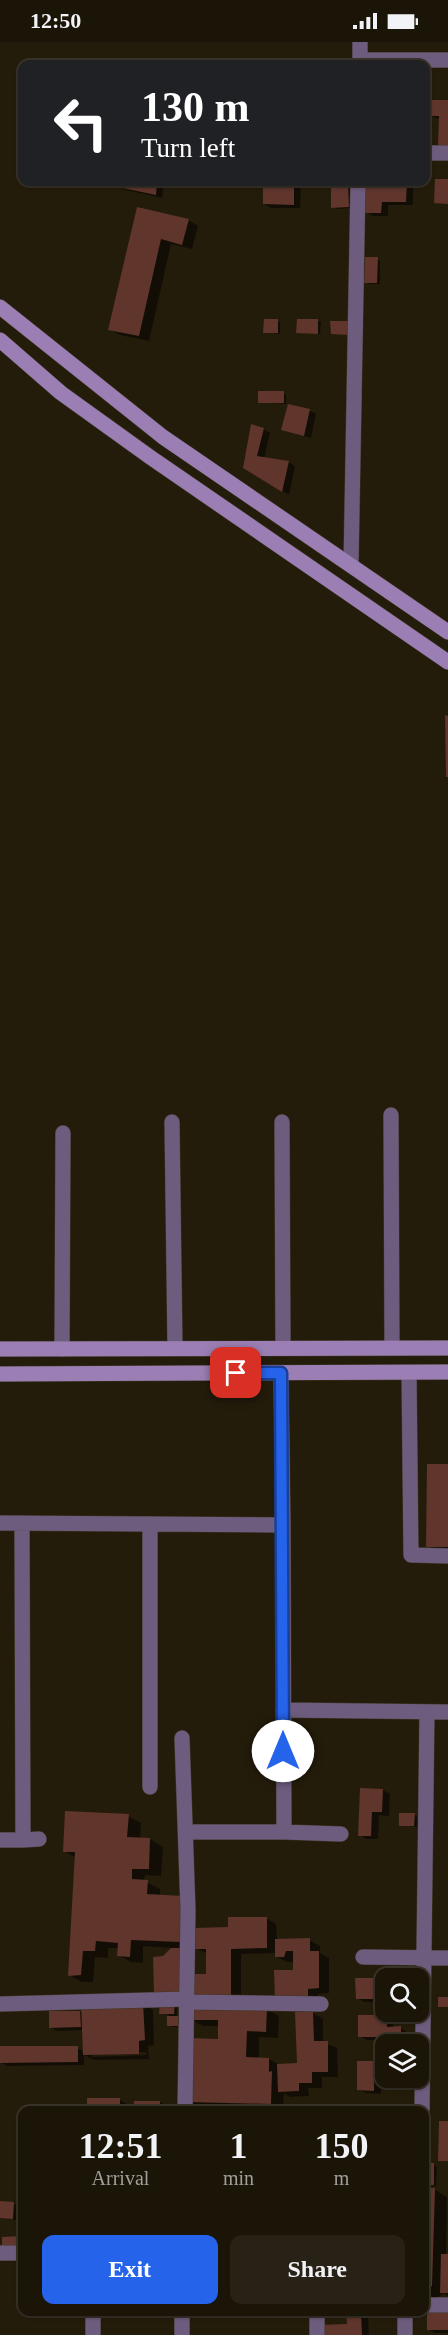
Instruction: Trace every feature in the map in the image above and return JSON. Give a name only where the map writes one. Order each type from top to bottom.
[{"type":"main road","points":[[0,307],[163,437],[448,632]]},
{"type":"main road","points":[[19,357],[35,336]]},
{"type":"main road","points":[[0,340],[61,393],[253,529],[448,662]]},
{"type":"main road","points":[[253,529],[264,507]]},
{"type":"main road","points":[[0,1349],[448,1348]]},
{"type":"main road","points":[[0,1374],[448,1372]]},
{"type":"street","points":[[360,42],[360,60]]},
{"type":"street","points":[[430,60],[448,60]]},
{"type":"street","points":[[430,153],[448,153]]},
{"type":"street","points":[[351,566],[358,186]]},
{"type":"street","points":[[391,1115],[392,1348]]},
{"type":"street","points":[[172,1122],[175,1348]]},
{"type":"street","points":[[282,1122],[283,1348]]},
{"type":"street","points":[[62,1349],[63,1133]]},
{"type":"street","points":[[409,1372],[411,1556],[448,1556]]},
{"type":"street","points":[[281,1373],[284,1832]]},
{"type":"street","points":[[0,1523],[283,1525]]},
{"type":"street","points":[[22,1523],[23,1840]]},
{"type":"street","points":[[150,1524],[150,1787]]},
{"type":"street","points":[[283,1710],[448,1712]]},
{"type":"street","points":[[422,2106],[427,1712]]},
{"type":"street","points":[[182,1738],[188,1910],[185,2106]]},
{"type":"street","points":[[192,1832],[340,1834]]},
{"type":"street","points":[[0,1840],[39,1839]]},
{"type":"street","points":[[363,1957],[448,1958]]},
{"type":"street","points":[[0,2004],[187,2000],[321,2004]]},
{"type":"street","points":[[0,2253],[18,2253]]},
{"type":"street","points":[[429,2305],[448,2305]]},
{"type":"street","points":[[93,2335],[94,2316]]},
{"type":"street","points":[[182,2316],[182,2335]]},
{"type":"street","points":[[317,2316],[317,2335]]},
{"type":"street","points":[[405,2316],[405,2335]]},
{"type":"building","points":[[430,100],[448,100],[448,146],[438,145],[439,116],[430,116]]},
{"type":"building","points":[[435,179],[448,179],[448,204],[434,203]]},
{"type":"building","points":[[157,186],[156,195],[118,187]]},
{"type":"building","points":[[263,186],[294,186],[294,205],[263,204]]},
{"type":"building","points":[[331,186],[348,186],[349,207],[331,208]]},
{"type":"building","points":[[364,186],[407,186],[406,202],[382,202],[381,213],[364,213]]},
{"type":"building","points":[[137,207],[189,219],[182,245],[161,239],[139,336],[108,330]]},
{"type":"building","points":[[365,257],[378,257],[377,283],[364,283]]},
{"type":"building","points":[[264,319],[278,319],[278,333],[263,333]]},
{"type":"building","points":[[297,319],[318,319],[318,334],[296,333]]},
{"type":"building","points":[[330,321],[350,321],[349,335],[331,334]]},
{"type":"building","points":[[258,391],[284,391],[284,403],[258,403]]},
{"type":"building","points":[[288,404],[310,409],[304,436],[281,430]]},
{"type":"building","points":[[251,424],[264,428],[257,456],[289,461],[282,492],[243,468]]},
{"type":"building","points":[[445,715],[448,716],[448,777],[446,777]]},
{"type":"building","points":[[427,1464],[448,1464],[448,1547],[426,1547]]},
{"type":"building","points":[[360,1788],[383,1789],[382,1812],[372,1812],[371,1836],[358,1836]]},
{"type":"building","points":[[65,1811],[129,1814],[127,1837],[150,1838],[149,1869],[132,1869],[132,1879],[148,1880],[147,1894],[183,1896],[181,1942],[131,1940],[130,1957],[117,1956],[118,1943],[96,1941],[95,1951],[83,1951],[81,1975],[68,1976],[75,1852],[63,1852]]},
{"type":"building","points":[[399,1813],[415,1813],[414,1826],[399,1826]]},
{"type":"building","points":[[228,1917],[267,1917],[267,1948],[231,1949],[231,1996],[193,1996],[192,1974],[206,1974],[206,1949],[194,1949],[194,1928],[228,1927]]},
{"type":"building","points":[[310,1938],[310,1951],[319,1951],[319,1988],[308,1989],[308,2000],[275,2000],[274,1970],[293,1970],[293,1951],[286,1951],[284,1957],[275,1957],[275,1939]]},
{"type":"building","points":[[171,1948],[180,1948],[183,1985],[179,1994],[154,1994],[153,1957],[163,1956]]},
{"type":"building","points":[[355,1978],[375,1978],[375,1999],[356,1999]]},
{"type":"building","points":[[438,1997],[448,1997],[448,2007],[438,2007]]},
{"type":"building","points":[[160,2001],[175,2001],[174,2014],[159,2014]]},
{"type":"building","points":[[143,2002],[145,2040],[139,2041],[139,2054],[83,2055],[81,2004]]},
{"type":"building","points":[[189,2005],[267,2007],[266,2032],[247,2031],[246,2057],[269,2058],[269,2072],[272,2071],[271,2104],[187,2102],[188,2038],[218,2039],[218,2020],[189,2020]]},
{"type":"building","points":[[49,2011],[80,2011],[81,2027],[49,2028]]},
{"type":"building","points":[[295,2012],[313,2012],[314,2041],[328,2041],[328,2072],[312,2072],[312,2083],[299,2083],[299,2091],[278,2092],[277,2064],[297,2063]]},
{"type":"building","points":[[358,2015],[375,2015],[375,2022],[387,2022],[387,2027],[401,2026],[401,2034],[375,2034],[375,2037],[358,2037]]},
{"type":"building","points":[[167,2016],[178,2016],[178,2026],[167,2026]]},
{"type":"building","points":[[0,2046],[78,2046],[78,2062],[0,2063]]},
{"type":"building","points":[[357,2061],[374,2061],[374,2091],[357,2090]]},
{"type":"building","points":[[87,2098],[120,2098],[120,2106],[87,2106]]},
{"type":"building","points":[[134,2101],[160,2101],[160,2106],[134,2106]]},
{"type":"building","points":[[439,2121],[448,2121],[448,2161],[438,2161]]},
{"type":"building","points":[[429,2163],[434,2163],[434,2185],[429,2185]]},
{"type":"building","points":[[429,2188],[435,2188],[432,2286],[429,2288]]},
{"type":"building","points":[[0,2201],[14,2202],[13,2219],[0,2218]]},
{"type":"building","points":[[18,2236],[18,2248],[2,2249],[2,2237]]},
{"type":"building","points":[[441,2254],[448,2254],[448,2293],[440,2293]]},
{"type":"building","points":[[429,2307],[448,2307],[448,2330],[427,2330]]},
{"type":"building","points":[[346,2316],[361,2316],[362,2335],[320,2335],[320,2325],[347,2324]]},
{"type":"route","points":[[236,1373],[281,1373],[283,1751]]}]
